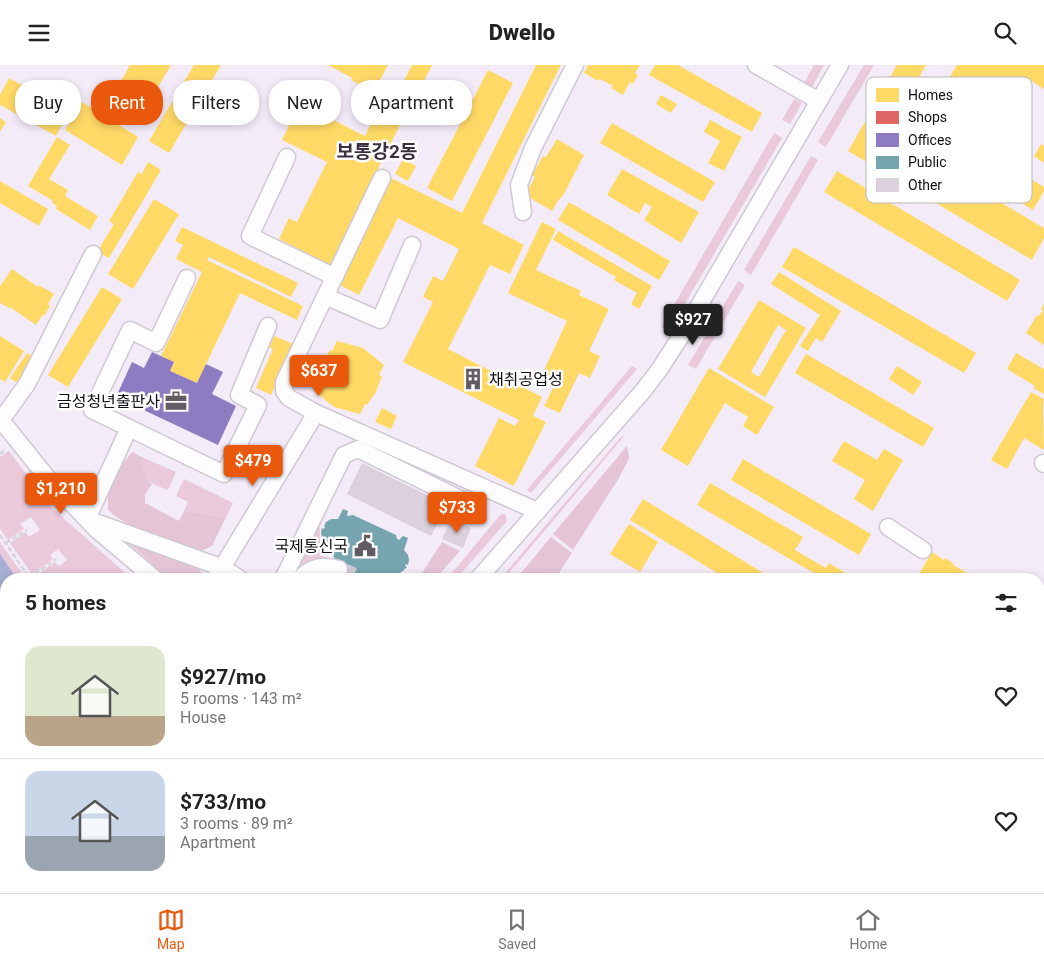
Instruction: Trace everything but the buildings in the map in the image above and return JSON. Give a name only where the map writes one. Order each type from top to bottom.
[{"type":"street","points":[[523,212],[519,185],[533,148],[575,65]]},
{"type":"street","points":[[756,65],[819,101]]},
{"type":"street","points":[[483,573],[643,391],[659,369],[683,333],[840,65]]},
{"type":"street","points":[[287,157],[250,236],[335,277]]},
{"type":"street","points":[[382,178],[284,383],[284,391],[289,399],[316,413],[537,511]]},
{"type":"street","points":[[325,296],[380,319],[412,245]]},
{"type":"street","points":[[93,254],[26,384],[0,420],[50,481],[97,530],[148,573]]},
{"type":"street","points":[[187,278],[156,343],[130,331],[92,410],[224,474],[258,405],[239,395],[268,326]]},
{"type":"street","points":[[220,573],[316,413]]},
{"type":"street","points":[[87,519],[128,428]]},
{"type":"street","points":[[286,573],[344,455],[358,449],[464,501],[461,507]]},
{"type":"street","points":[[87,519],[217,573]]},
{"type":"street","points":[[888,527],[924,550]]},
{"type":"street","points":[[308,573],[315,567],[326,565],[339,569]]},
{"type":"path","points":[[6,543],[27,529]]},
{"type":"path","points":[[0,535],[25,573]]},
{"type":"path","points":[[37,573],[56,559]]},
{"type":"shaded area","points":[[814,65],[824,65],[812,87],[804,83]]},
{"type":"shaded area","points":[[864,65],[874,65],[826,147],[818,142]]},
{"type":"shaded area","points":[[794,99],[802,103],[790,124],[782,120]]},
{"type":"shaded area","points":[[774,133],[782,138],[669,331],[661,327]]},
{"type":"shaded area","points":[[811,156],[818,160],[751,275],[744,270]]},
{"type":"shaded area","points":[[738,281],[745,285],[696,369],[688,365]]},
{"type":"shaded area","points":[[632,366],[637,369],[531,493],[527,490]]},
{"type":"shaded area","points":[[625,435],[509,573],[505,573],[620,438]]},
{"type":"shaded area","points":[[627,446],[629,458],[619,478],[573,550],[553,534]]},
{"type":"shaded area","points":[[9,451],[52,508],[125,573],[40,573],[55,562],[59,566],[67,560],[58,549],[50,555],[53,559],[31,573],[10,543],[26,532],[29,537],[40,530],[31,517],[20,524],[24,529],[8,540],[0,529],[0,457]]},
{"type":"shaded area","points":[[132,452],[144,458],[142,465],[144,472],[152,484],[145,494],[145,503],[179,521],[184,511],[213,515],[225,519],[212,546],[199,552],[175,544],[128,524],[108,510],[108,494],[120,467]]},
{"type":"shaded area","points":[[144,458],[176,472],[168,490],[152,483],[144,476],[142,465]]},
{"type":"shaded area","points":[[184,479],[233,503],[225,519],[213,515],[184,511],[188,502],[176,496]]},
{"type":"shaded area","points":[[501,514],[505,514],[507,521],[461,573],[452,573]]},
{"type":"shaded area","points":[[314,522],[320,526],[322,555],[340,562],[297,572],[295,570]]},
{"type":"shaded area","points":[[125,537],[198,569],[202,573],[162,573],[123,538]]},
{"type":"shaded area","points":[[551,537],[572,553],[559,573],[521,573]]},
{"type":"shaded area","points":[[0,542],[22,573],[13,573],[0,554]]},
{"type":"shaded area","points":[[442,542],[460,551],[440,573],[422,573]]},
{"type":"water","points":[[0,554],[13,573],[0,573]]},
{"type":"tunnel","points":[[339,569],[348,573]]},
{"type":"place","name":"채취공업성","points":[[473,379]]},
{"type":"place","name":"금성청년출판사","points":[[176,401]]},
{"type":"place","name":"국제통신국","points":[[365,546]]},
{"type":"district","name":"보통강2동","points":[[377,151]]}]
